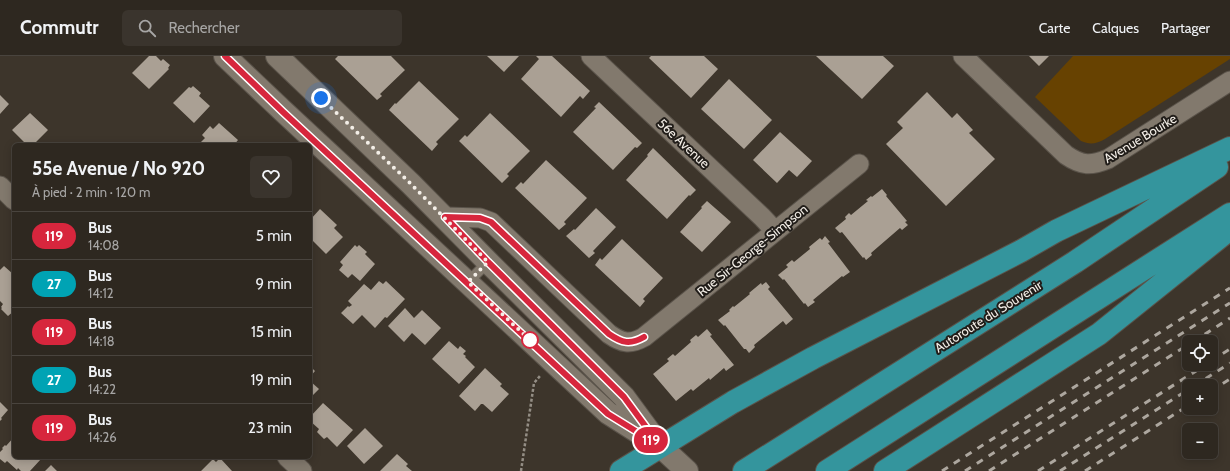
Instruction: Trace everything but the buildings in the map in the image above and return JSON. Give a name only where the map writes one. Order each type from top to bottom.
[{"type":"highway","points":[[621,471],[739,398],[855,336],[1015,254],[1056,230],[1230,148]]},
{"type":"highway","name":"Autoroute du Souvenir","points":[[744,471],[1075,262],[1230,158]]},
{"type":"highway","points":[[827,471],[1230,214]]},
{"type":"highway","points":[[885,471],[1099,334],[1230,229]]},
{"type":"street","points":[[225,56],[283,112],[468,282],[608,414],[660,446]]},
{"type":"street","points":[[277,56],[445,217],[488,262],[624,397],[660,446],[687,471]]},
{"type":"street","name":"56e Avenue","points":[[591,56],[775,231]]},
{"type":"street","name":"Avenue Bourke","points":[[963,56],[1066,155],[1075,161],[1091,165],[1108,159],[1230,81]]},
{"type":"street","name":"Rue Sir-George-Simpson","points":[[445,217],[480,218],[491,222],[609,334],[624,342],[638,340],[644,337],[859,164]]},
{"type":"street","points":[[0,186],[12,198]]},
{"type":"street","points":[[289,459],[302,471]]},
{"type":"lane","points":[[468,282],[488,262]]},
{"type":"path","points":[[521,471],[534,383]]},
{"type":"shaded area","points":[[1073,56],[1230,56],[1230,59],[1105,139],[1096,143],[1087,143],[1081,141],[1035,97]]},
{"type":"railway","points":[[942,471],[1230,288]]},
{"type":"railway","points":[[965,471],[1230,303]]},
{"type":"railway","points":[[1204,335],[1230,318]]},
{"type":"railway","points":[[989,471],[1182,348]]},
{"type":"railway","points":[[1218,357],[1230,349]]},
{"type":"railway","points":[[1205,379],[1230,363]]},
{"type":"railway","points":[[1038,471],[1196,371]]},
{"type":"railway","points":[[1218,387],[1230,379]]},
{"type":"railway","points":[[1060,471],[1182,393]]},
{"type":"railway","points":[[1085,471],[1182,409]]},
{"type":"bus line","name":"119","points":[[225,56],[283,112],[468,282],[608,414],[660,446],[624,397],[488,262],[445,217],[480,218],[491,222],[609,334],[624,342],[638,340],[644,337]]},
{"type":"route","points":[[321,98],[445,217],[488,262],[468,282],[532,342],[530,340]]}]
